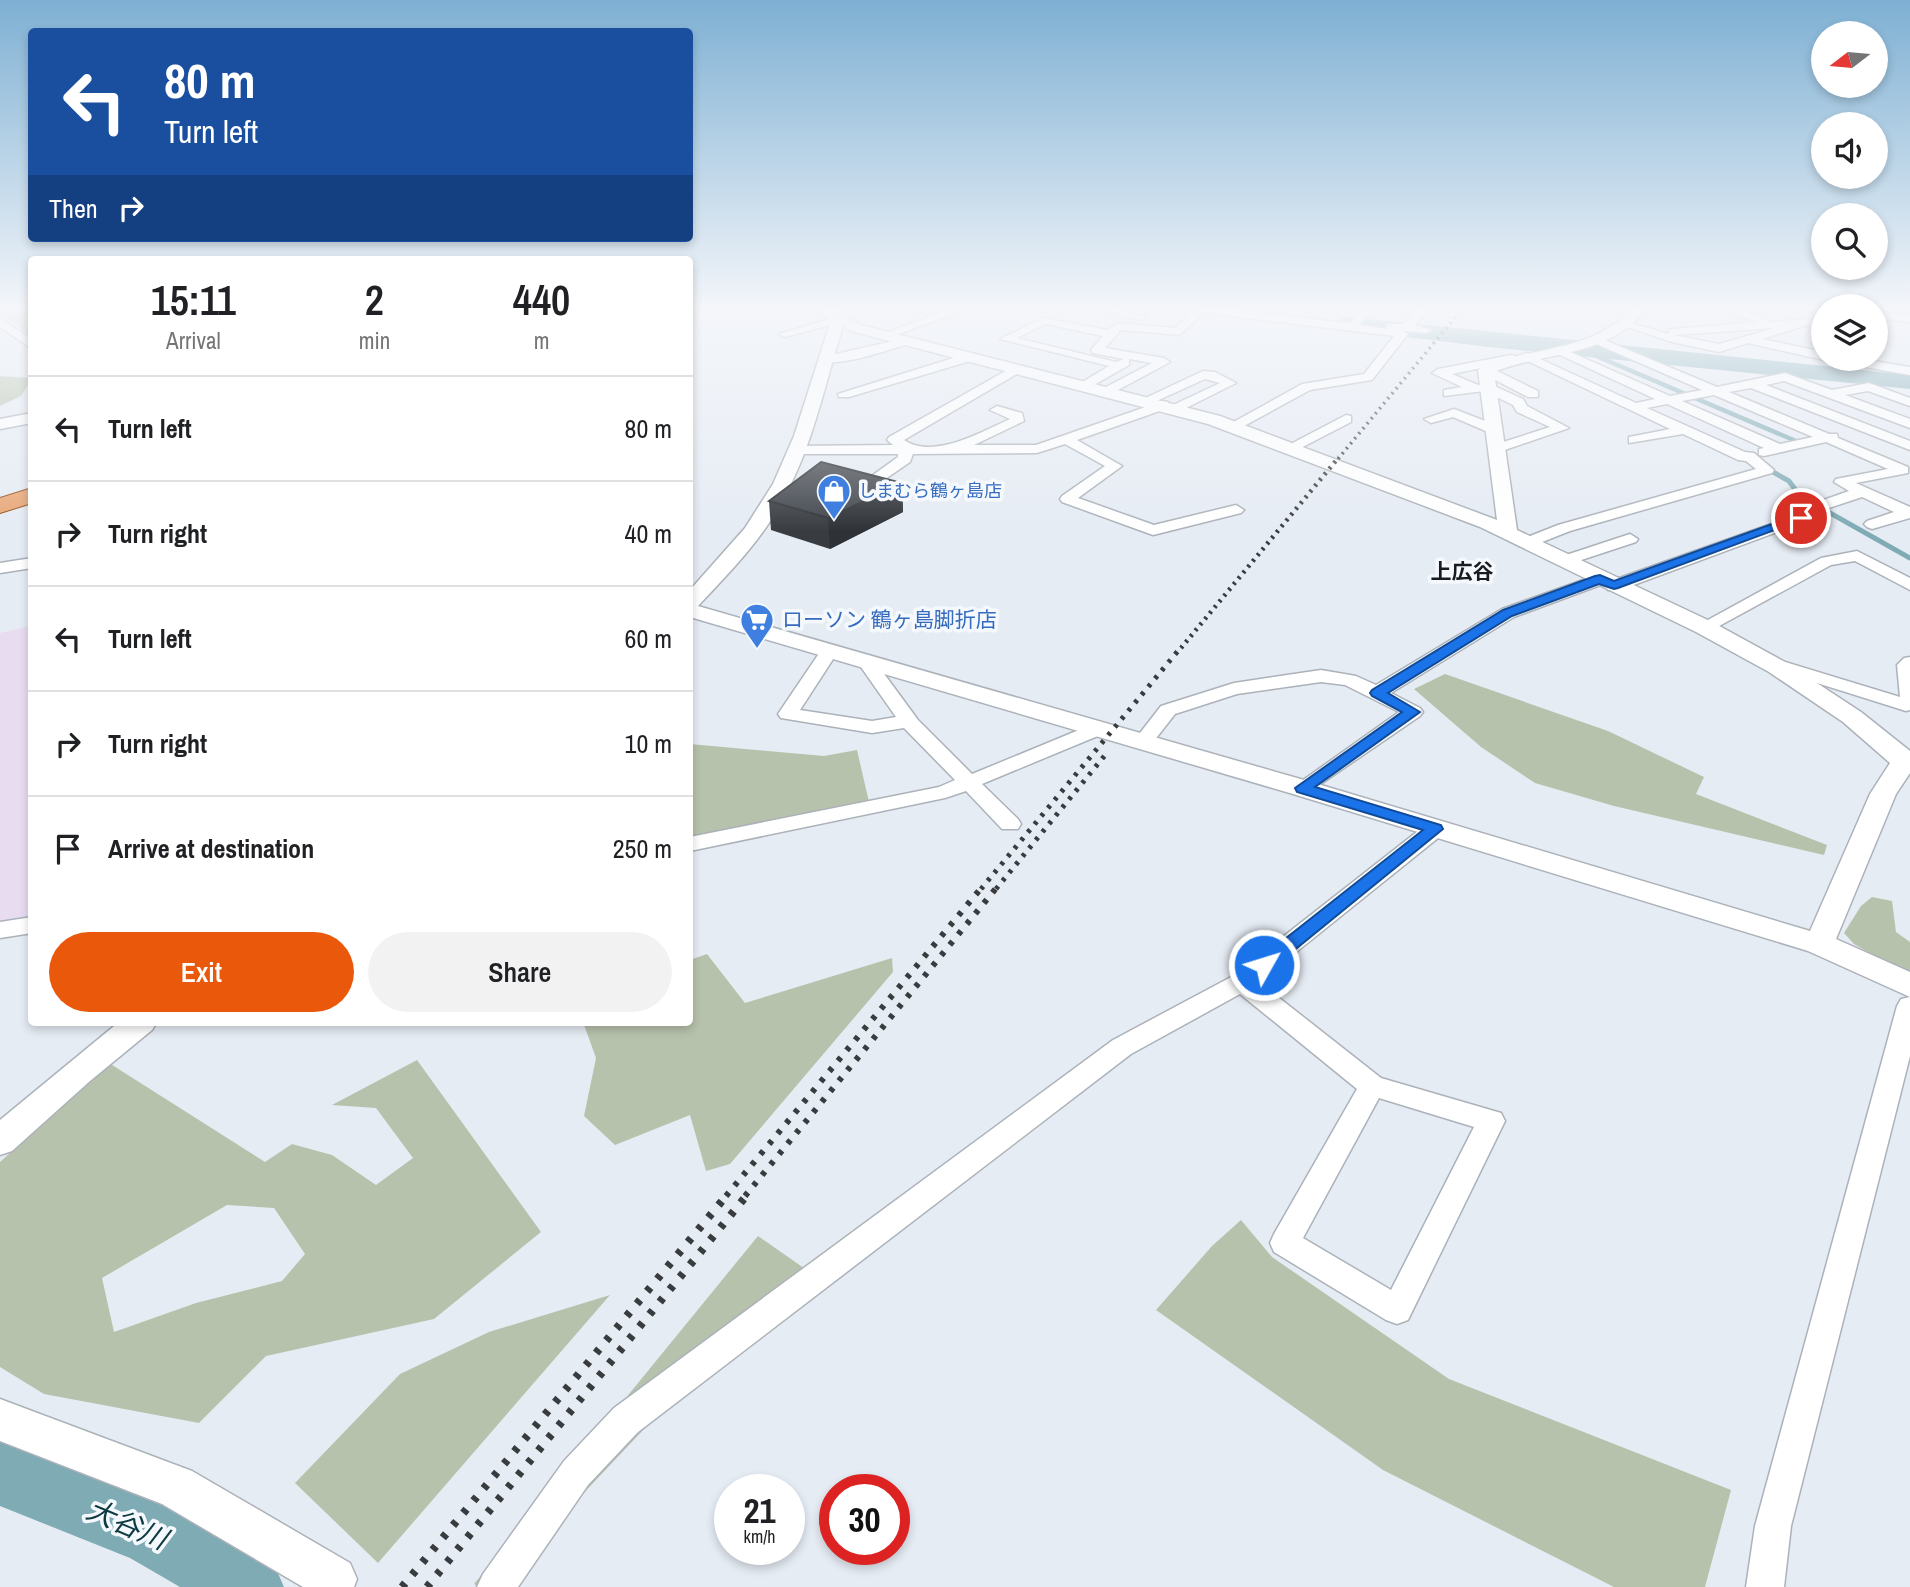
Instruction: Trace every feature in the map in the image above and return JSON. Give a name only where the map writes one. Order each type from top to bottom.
[{"type":"main road","points":[[0,506],[28,496]]},
{"type":"street","points":[[693,598],[745,542],[769,509],[787,476],[817,383]]},
{"type":"street","points":[[844,394],[881,383]]},
{"type":"street","points":[[906,448],[894,440],[992,383]]},
{"type":"street","points":[[1072,383],[1169,407],[1235,427],[1517,538],[1704,627],[1764,660],[1843,711],[1908,762],[1893,775],[1883,794],[1819,944]]},
{"type":"street","points":[[1084,386],[1089,383]]},
{"type":"street","points":[[1107,391],[1123,383]]},
{"type":"street","points":[[1144,401],[1185,383]]},
{"type":"street","points":[[796,450],[956,448],[1024,451],[1169,407],[1230,383]]},
{"type":"street","points":[[1235,427],[1306,387],[1330,383]]},
{"type":"street","points":[[1449,393],[1480,383]]},
{"type":"street","points":[[1484,383],[1504,418]]},
{"type":"street","points":[[1485,383],[1518,402],[1504,418],[1496,449],[1517,538]]},
{"type":"street","points":[[1487,383],[1533,394]]},
{"type":"street","points":[[1577,383],[1743,457],[1908,422]]},
{"type":"street","points":[[1634,383],[1779,449]]},
{"type":"street","points":[[1696,383],[1906,471]]},
{"type":"street","points":[[1634,407],[1750,383]]},
{"type":"street","points":[[1802,383],[1908,422]]},
{"type":"street","points":[[1745,384],[1910,446]]},
{"type":"street","points":[[1832,394],[1869,387],[1910,402]]},
{"type":"street","points":[[956,448],[1017,421],[1017,416],[997,410]]},
{"type":"street","points":[[1431,419],[1454,413],[1562,428],[1496,449]]},
{"type":"street","points":[[1290,448],[1346,418]]},
{"type":"street","points":[[0,424],[28,419]]},
{"type":"street","points":[[1634,440],[1685,430]]},
{"type":"street","points":[[1066,439],[1115,466],[1067,499],[1153,530],[1236,510]]},
{"type":"street","points":[[903,495],[866,485],[905,459],[906,448]]},
{"type":"street","points":[[1517,538],[1767,470],[1749,456]]},
{"type":"street","points":[[1906,471],[1841,482],[1909,512]]},
{"type":"street","points":[[1820,506],[1861,492]]},
{"type":"street","points":[[1872,524],[1909,512]]},
{"type":"street","points":[[1377,693],[1508,613],[1801,518]]},
{"type":"street","points":[[1563,561],[1630,539]]},
{"type":"street","points":[[1704,627],[1827,561],[1857,556],[1910,584]]},
{"type":"street","points":[[0,568],[28,564]]},
{"type":"street","points":[[693,611],[1303,788],[1819,944],[1868,964],[1910,986]]},
{"type":"street","points":[[830,649],[788,714],[872,727],[909,721]]},
{"type":"street","points":[[864,660],[909,721],[1010,824]]},
{"type":"street","points":[[1764,660],[1906,705],[1910,702],[1906,666],[1910,662]]},
{"type":"street","points":[[1143,741],[1168,710],[1234,689],[1321,676],[1349,680],[1413,712],[1303,788]]},
{"type":"street","points":[[693,843],[945,792],[1098,729]]},
{"type":"street","points":[[496,1587],[576,1473],[626,1420],[1122,1047],[1242,982],[1435,829]]},
{"type":"street","points":[[0,930],[28,926]]},
{"type":"street","points":[[1242,982],[1372,1086],[1491,1122],[1397,1310],[1285,1243],[1372,1086]]},
{"type":"street","points":[[1765,1587],[1773,1526],[1910,1006]]},
{"type":"street","points":[[1,1139],[136,1026]]},
{"type":"street","points":[[0,1420],[176,1487],[331,1583]]},
{"type":"shaded area","points":[[28,627],[28,921],[0,926],[0,633]]},
{"type":"green space","points":[[0,383],[28,383],[21,396],[0,406]]},
{"type":"green space","points":[[1445,674],[1608,731],[1704,777],[1696,794],[1827,845],[1824,855],[1614,806],[1535,783],[1481,747],[1414,689]]},
{"type":"green space","points":[[693,744],[824,756],[857,750],[869,802],[693,837]]},
{"type":"green space","points":[[1872,897],[1892,901],[1896,932],[1910,942],[1910,976],[1854,944],[1844,933],[1861,906]]},
{"type":"green space","points":[[707,954],[745,1003],[892,958],[893,972],[730,1164],[706,1171],[690,1115],[615,1145],[584,1116],[596,1058],[584,1026],[693,1026],[693,959]]},
{"type":"green space","points":[[417,1060],[541,1232],[434,1319],[266,1356],[199,1423],[44,1394],[0,1367],[0,1162],[109,1063],[265,1162],[292,1144],[332,1155],[376,1185],[413,1158],[376,1108],[332,1105]],"holes":[[[227,1205],[274,1208],[305,1254],[282,1281],[196,1303],[114,1332],[102,1278]]]},
{"type":"green space","points":[[1241,1220],[1272,1257],[1449,1379],[1731,1490],[1705,1587],[1614,1587],[1383,1470],[1156,1310],[1212,1246]]},
{"type":"green space","points":[[758,1236],[811,1273],[646,1427],[495,1587],[479,1587],[474,1584]]},
{"type":"green space","points":[[610,1295],[378,1563],[295,1483],[400,1374],[489,1332]]},
{"type":"building","points":[[821,462],[902,483],[828,518],[769,501]]},
{"type":"waterway","points":[[1660,383],[1796,441]]},
{"type":"waterway","points":[[1773,472],[1789,481],[1800,496],[1910,558]]},
{"type":"waterway","name":"大谷川","points":[[0,1473],[152,1532],[248,1587]]},
{"type":"railway","points":[[1338,459],[1401,383]]},
{"type":"railway","points":[[1181,648],[1339,457]]},
{"type":"railway","points":[[981,889],[1182,646]]},
{"type":"railway","points":[[996,889],[1106,754]]},
{"type":"railway","points":[[726,1196],[982,887]]},
{"type":"railway","points":[[745,1196],[997,887]]},
{"type":"railway","points":[[402,1587],[727,1195]]},
{"type":"railway","points":[[427,1587],[747,1195]]},
{"type":"place","name":"しまむら鶴ヶ島店","points":[[834,521]]},
{"type":"place","name":"ローソン 鶴ヶ島脚折店","points":[[757,650]]},
{"type":"district","name":"上広谷","points":[[1462,572]]},
{"type":"route","points":[[1264,965],[1435,829],[1303,788],[1413,712],[1377,693],[1508,613],[1600,579],[1614,586],[1801,518]]}]
